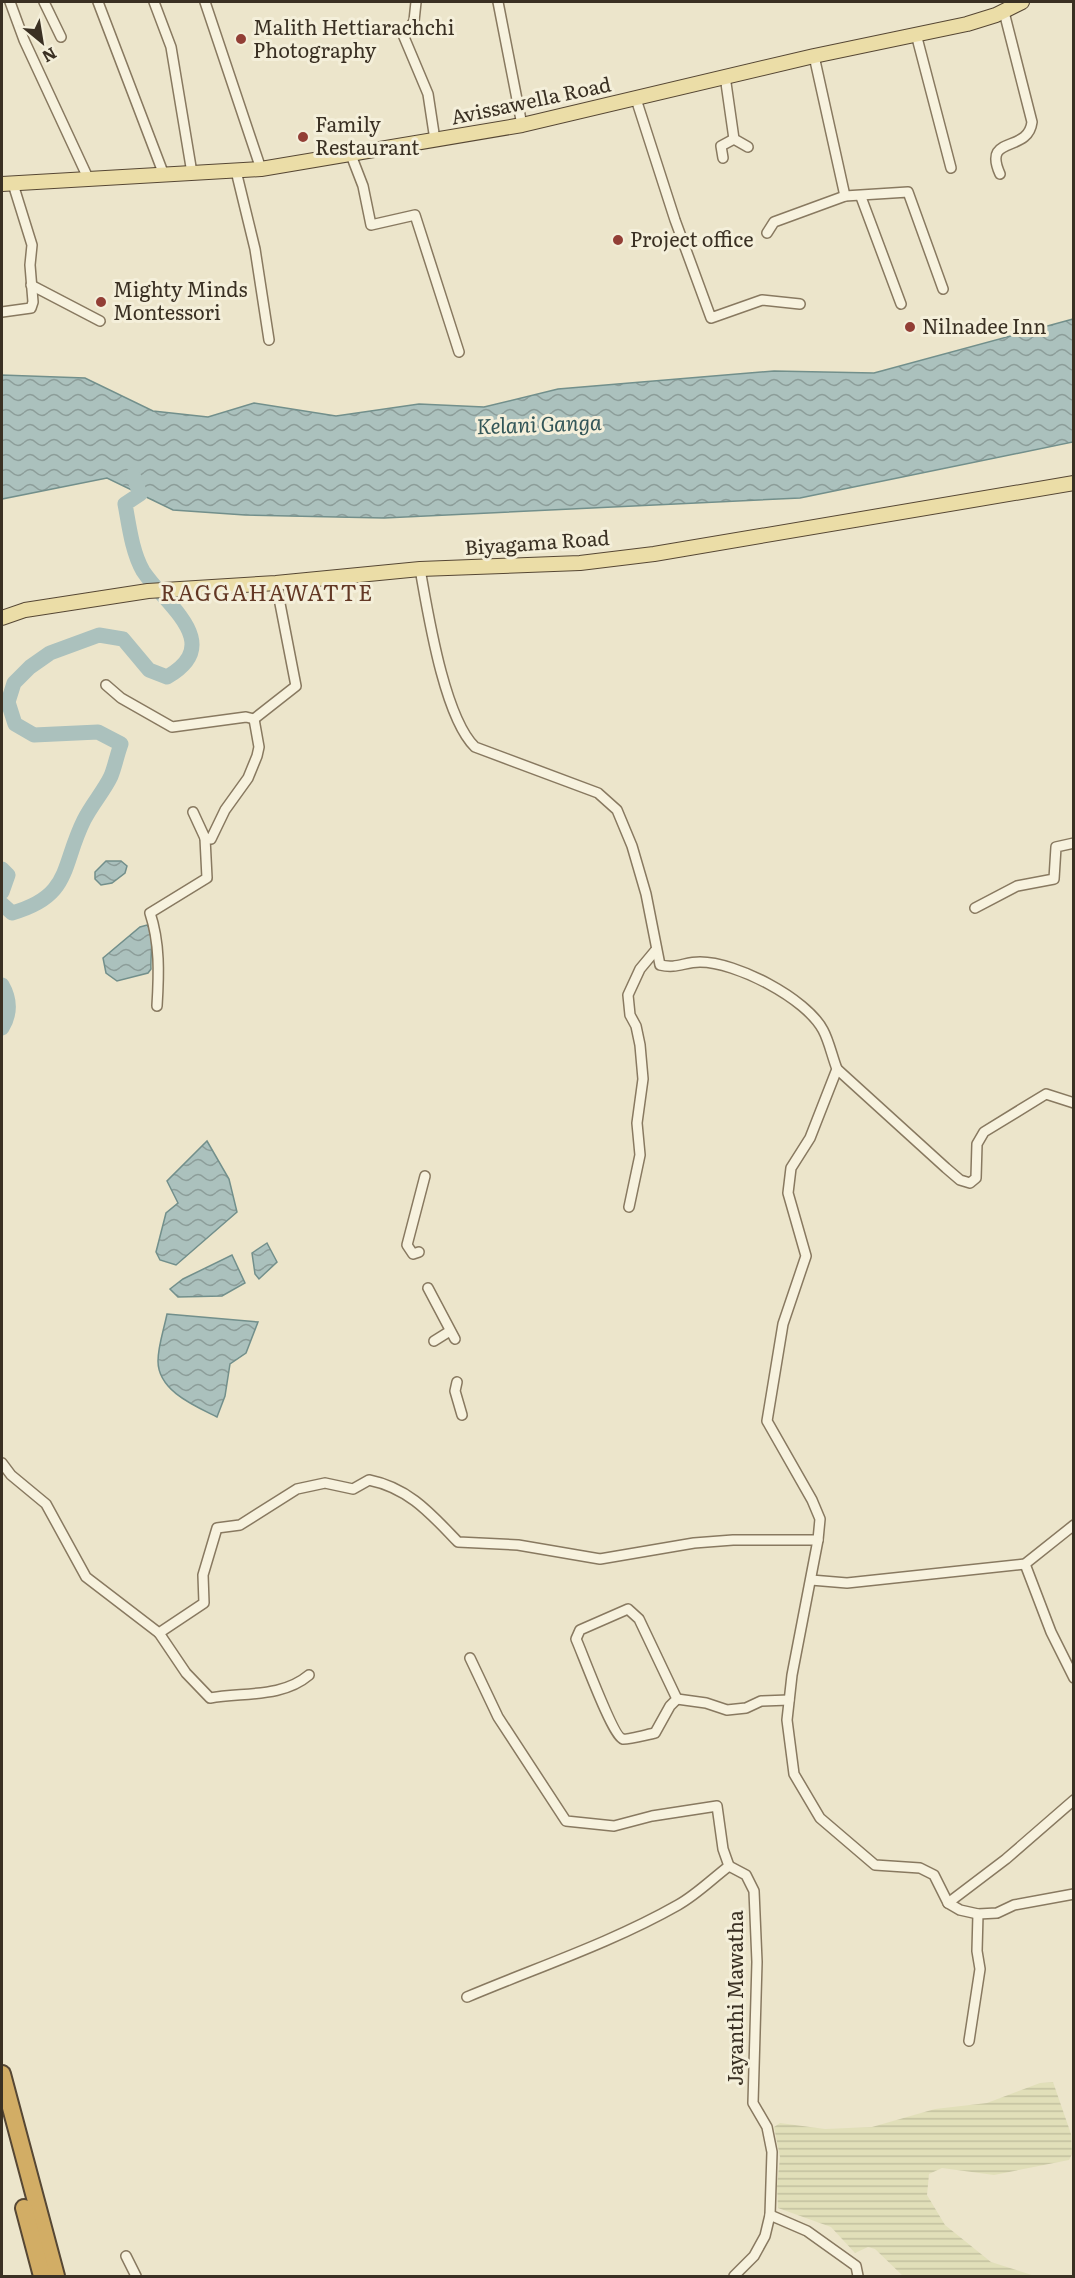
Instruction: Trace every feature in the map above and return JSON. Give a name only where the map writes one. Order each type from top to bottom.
[{"type":"highway","points":[[2,2074],[19,2171],[42,2277]]},
{"type":"highway","points":[[2,2123],[56,2277]]},
{"type":"main road","name":"Avissawella Road","points":[[7,184],[261,169],[522,125],[725,76],[967,24],[1004,12],[1022,2]]},
{"type":"main road","name":"Biyagama Road","points":[[2,618],[25,610],[148,591],[276,583],[420,569],[580,563],[622,558],[1074,483]]},
{"type":"street","points":[[10,2],[24,40],[89,180]]},
{"type":"street","points":[[45,2],[61,37]]},
{"type":"street","points":[[98,2],[164,175]]},
{"type":"street","points":[[154,2],[171,47],[192,174]]},
{"type":"street","points":[[205,2],[261,169]]},
{"type":"street","points":[[416,2],[414,21],[404,37],[428,93],[435,140]]},
{"type":"street","points":[[498,2],[522,125]]},
{"type":"street","points":[[1000,174],[994,161],[996,153],[1001,148],[1025,138],[1031,131],[1032,122],[1004,12]]},
{"type":"street","points":[[916,34],[951,168]]},
{"type":"street","points":[[814,56],[845,196]]},
{"type":"street","points":[[725,76],[734,139]]},
{"type":"street","points":[[636,99],[675,219],[711,318],[762,300],[800,304]]},
{"type":"street","points":[[734,139],[748,147]]},
{"type":"street","points":[[723,158],[722,146],[734,139]]},
{"type":"street","points":[[351,154],[372,225],[415,215],[459,352]]},
{"type":"street","points":[[236,171],[255,249],[269,340]]},
{"type":"street","points":[[2,312],[32,308],[32,245],[7,184]]},
{"type":"street","points":[[767,233],[774,222],[845,196],[861,197],[908,192],[943,290]]},
{"type":"street","points":[[861,197],[901,304]]},
{"type":"street","points":[[31,285],[100,321]]},
{"type":"street","points":[[420,569],[435,652],[459,725],[467,739],[475,747],[598,793],[617,810],[632,846],[646,894],[655,951],[660,965],[674,968],[700,962],[736,970],[782,990],[822,1028],[837,1069],[960,1180],[970,1183],[976,1178],[976,1144],[984,1132],[1046,1094],[1074,1103]]},
{"type":"street","points":[[254,719],[296,686],[276,583]]},
{"type":"street","points":[[106,685],[121,698],[172,727],[246,717],[254,719]]},
{"type":"street","points":[[205,838],[214,836],[225,810],[248,778],[259,747],[254,719]]},
{"type":"street","points":[[157,1006],[160,974],[155,927],[150,913],[207,878],[205,838],[192,812]]},
{"type":"street","points":[[975,908],[1017,886],[1054,879],[1056,848],[1074,843]]},
{"type":"street","points":[[629,1207],[640,1155],[637,1123],[643,1079],[640,1045],[636,1026],[630,1015],[628,995],[640,969],[655,951]]},
{"type":"street","points":[[837,1069],[810,1138],[791,1168],[788,1193],[806,1256],[783,1324],[767,1420],[812,1500],[820,1519],[786,1720],[794,1774],[819,1818],[875,1864],[920,1868],[934,1875],[948,1903],[960,1910],[978,1914],[997,1913],[1014,1905],[1074,1894]]},
{"type":"street","points":[[419,1252],[413,1254],[407,1245],[425,1176]]},
{"type":"street","points":[[428,1288],[453,1335],[434,1341]]},
{"type":"street","points":[[457,1382],[455,1391],[462,1414]]},
{"type":"street","points":[[2,1463],[10,1475],[46,1504],[86,1577],[159,1633],[171,1654],[210,1698],[296,1686],[309,1675]]},
{"type":"street","points":[[159,1633],[204,1603],[203,1575],[217,1528],[240,1525],[297,1489],[325,1483],[353,1489],[369,1480],[386,1483],[417,1499],[458,1542],[518,1545],[600,1558],[733,1540],[818,1540]]},
{"type":"street","points":[[811,1580],[847,1583],[1024,1564],[1074,1525]]},
{"type":"street","points":[[1024,1564],[1074,1678]]},
{"type":"street","points":[[628,1609],[632,1610],[639,1619],[677,1699],[670,1706],[655,1733],[622,1739],[618,1736],[591,1678],[576,1639],[577,1635],[590,1626],[628,1609]]},
{"type":"street","points":[[467,1997],[548,1963],[599,1946],[680,1904],[729,1866],[723,1849],[717,1806],[652,1816],[614,1826],[566,1821],[498,1717],[470,1658]]},
{"type":"street","points":[[677,1699],[706,1703],[727,1710],[746,1708],[760,1701],[789,1700]]},
{"type":"street","points":[[948,1903],[1006,1859],[1074,1800]]},
{"type":"street","name":"Jayanthi Mawatha","points":[[729,1866],[746,1875],[754,1891],[757,1962],[753,2103],[767,2127],[772,2152],[770,2214],[765,2236],[754,2256],[734,2277]]},
{"type":"street","points":[[969,2041],[980,1969],[976,1951],[978,1914]]},
{"type":"street","points":[[770,2214],[807,2231],[856,2266],[858,2277]]},
{"type":"street","points":[[126,2256],[136,2277]]},
{"type":"shaded area","points":[[1053,2082],[1071,2134],[1072,2154],[1069,2160],[994,2175],[942,2168],[929,2174],[927,2195],[945,2225],[991,2262],[1035,2276],[903,2276],[875,2249],[868,2247],[855,2253],[831,2227],[778,2208],[777,2186],[780,2157],[774,2127],[780,2123],[825,2129],[872,2127],[935,2109],[987,2103],[1040,2083]]},
{"type":"water","name":"Kelani Ganga","points":[[1073,319],[1073,442],[800,498],[384,518],[245,515],[173,510],[107,478],[2,499],[2,375],[85,378],[153,411],[208,417],[254,403],[336,416],[419,404],[484,407],[558,389],[774,371],[874,373]]},
{"type":"water","points":[[106,861],[121,861],[127,866],[125,873],[112,883],[101,885],[95,879],[95,872]]},
{"type":"water","points":[[147,925],[152,939],[151,969],[148,973],[117,981],[106,973],[103,958],[140,927]]},
{"type":"water","points":[[207,1141],[229,1179],[237,1212],[176,1265],[160,1260],[156,1252],[166,1213],[178,1203],[167,1181]]},
{"type":"water","points":[[267,1243],[277,1262],[259,1279],[255,1274],[252,1253]]},
{"type":"water","points":[[232,1255],[245,1283],[222,1296],[178,1297],[170,1289],[183,1279]]},
{"type":"water","points":[[167,1314],[258,1322],[246,1353],[230,1364],[225,1396],[217,1417],[179,1396],[164,1381],[158,1361]]},
{"type":"waterway","points":[[2,904],[12,913],[45,898],[55,888],[62,877],[84,820],[111,776],[121,744],[98,732],[34,735],[15,724],[8,702],[14,683],[30,667],[50,653],[99,635],[123,639],[149,670],[167,677],[184,664],[191,651],[191,637],[185,624],[143,571],[136,555],[125,504],[140,494],[133,475]]},
{"type":"waterway","points":[[2,869],[8,875],[2,892]]},
{"type":"waterway","points":[[2,985],[8,1006],[7,1017],[2,1028]]},
{"type":"place","name":"Malith Hettiarachchi Photography","points":[[241,39]]},
{"type":"place","name":"Family Restaurant","points":[[303,137]]},
{"type":"place","name":"Project office","points":[[618,240]]},
{"type":"place","name":"Mighty Minds Montessori","points":[[101,302]]},
{"type":"place","name":"Nilnadee Inn","points":[[910,327]]},
{"type":"district","name":"RAGGAHAWATTE","points":[[267,593]]}]
